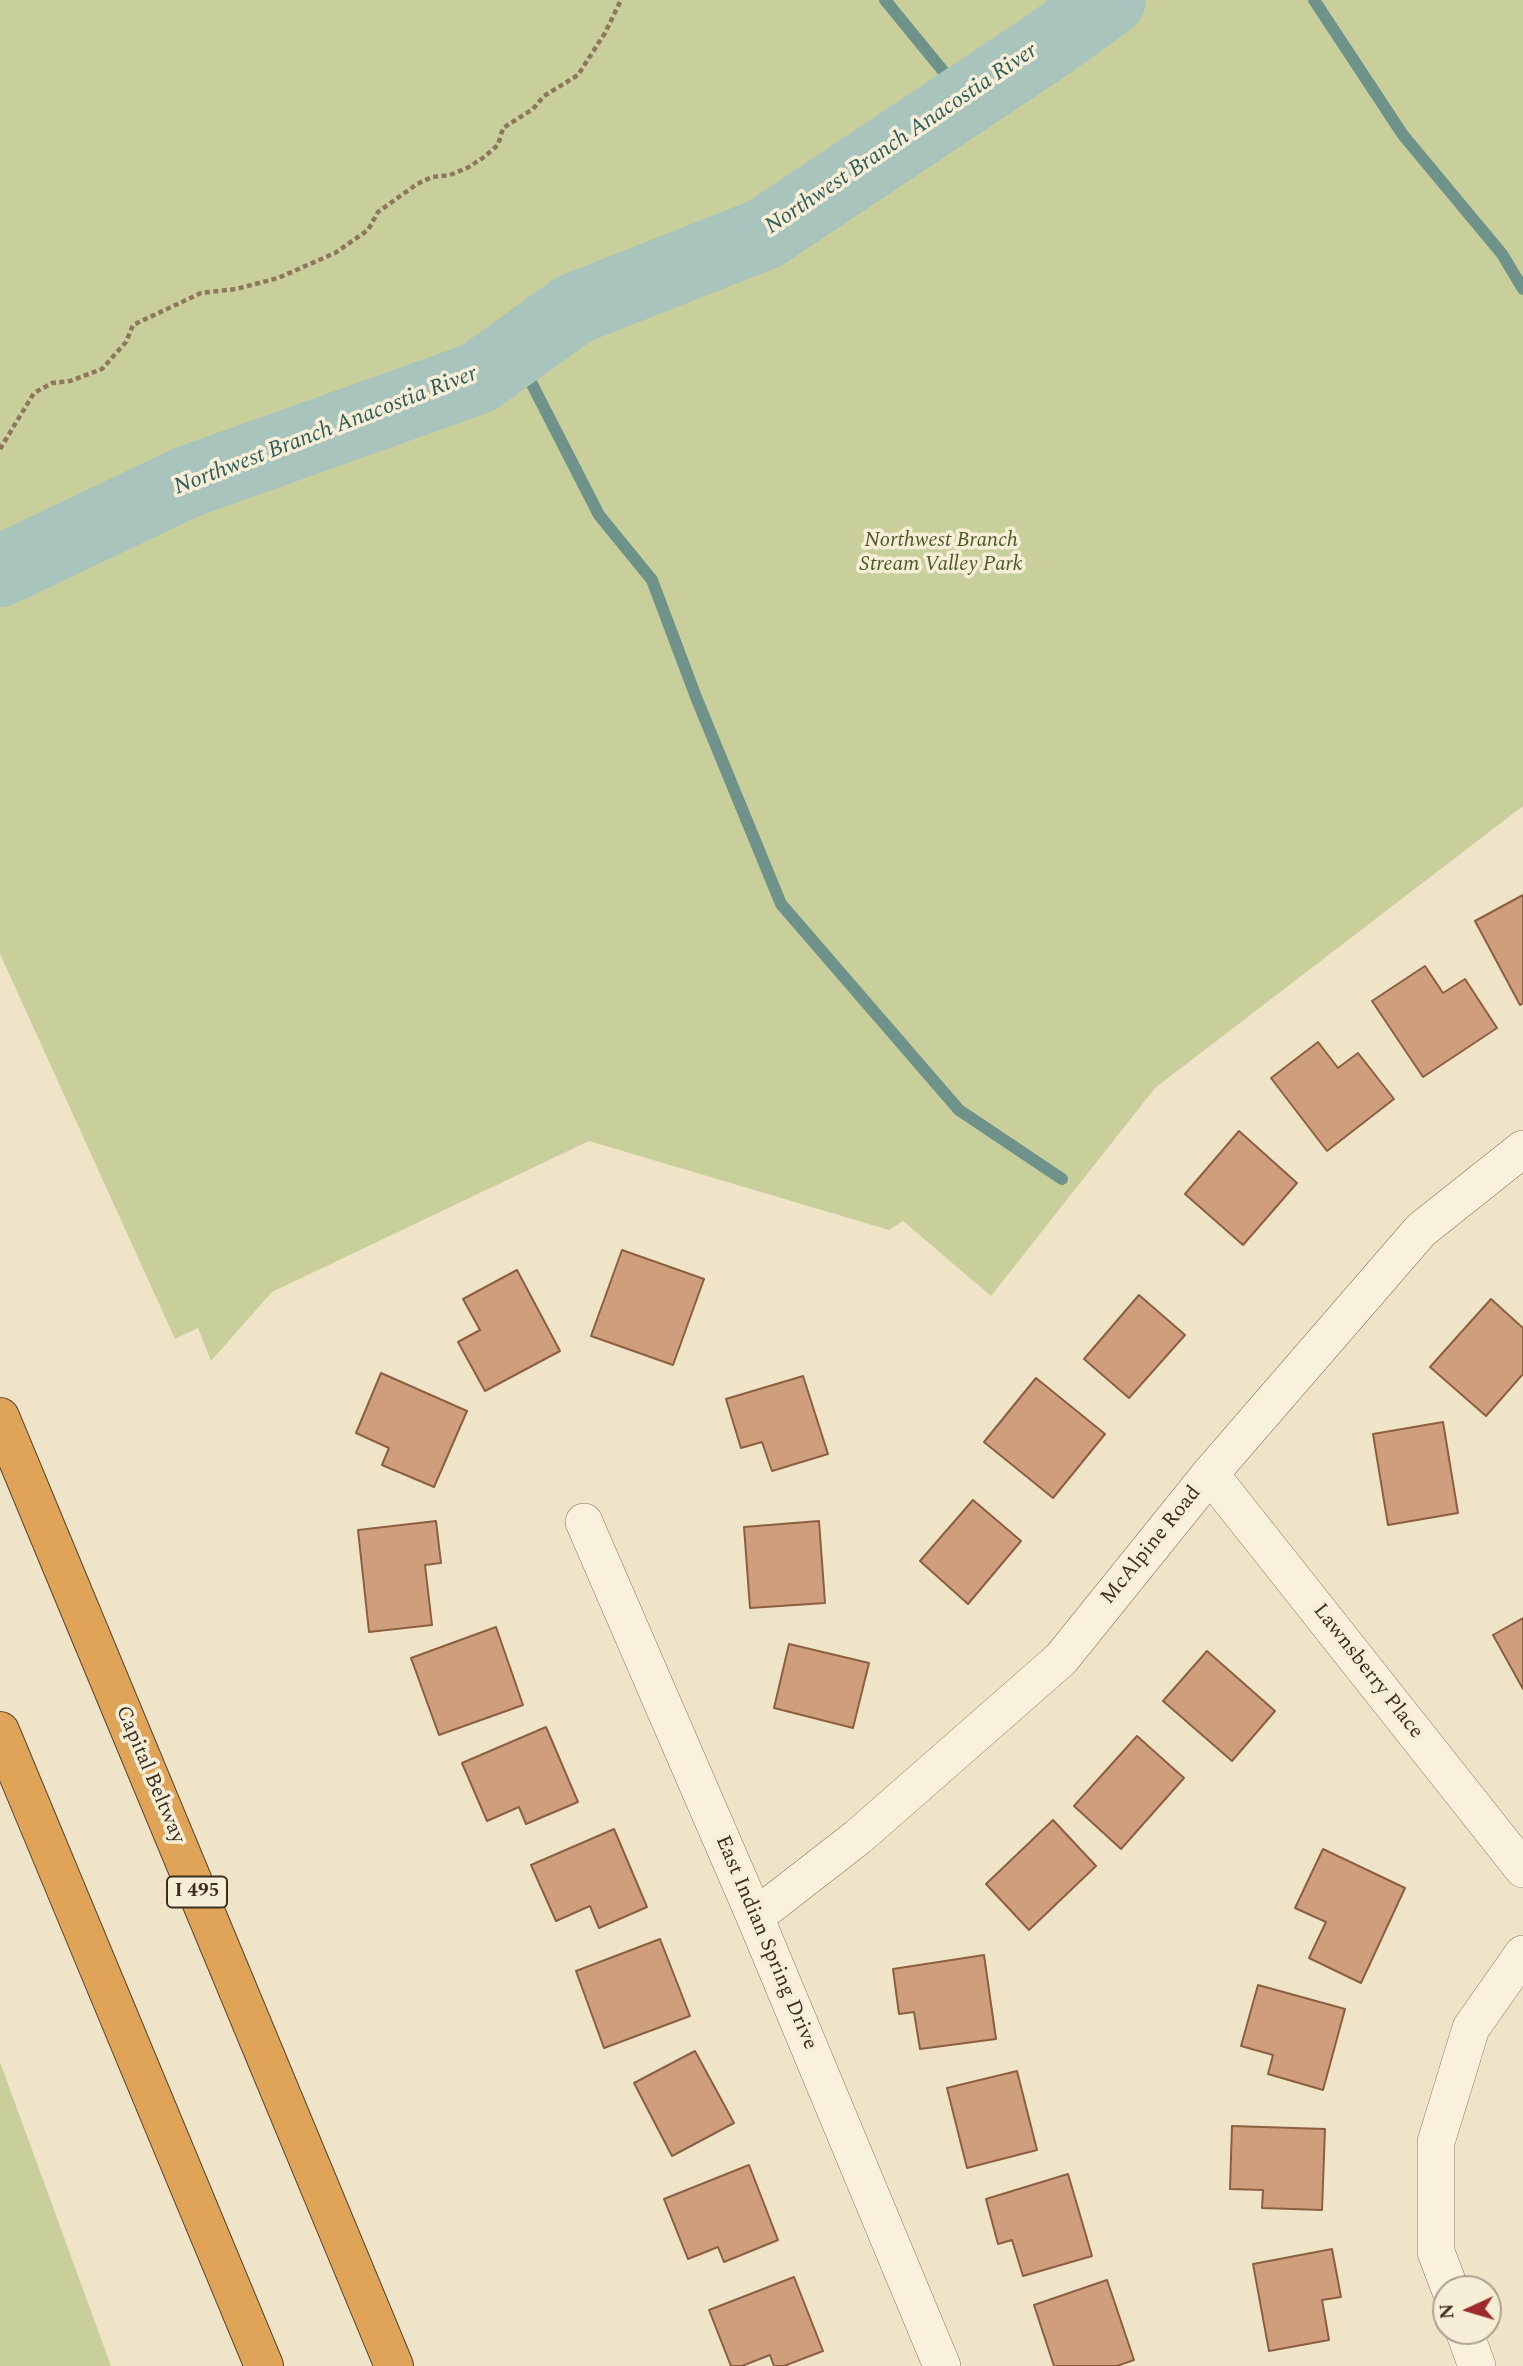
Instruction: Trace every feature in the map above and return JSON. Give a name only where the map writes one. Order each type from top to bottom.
[{"type":"highway","name":"Capital Beltway","points":[[0,1417],[394,2366]]},
{"type":"highway","points":[[0,1731],[264,2366]]},
{"type":"street","name":"McAlpine Road","points":[[755,1917],[858,1837],[1061,1659],[1210,1474],[1421,1230],[1523,1149]]},
{"type":"street","name":"Lawnsberry Place","points":[[1210,1474],[1523,1869]]},
{"type":"street","name":"East Indian Spring Drive","points":[[583,1522],[755,1917],[942,2366]]},
{"type":"street","points":[[1445,2275],[1436,2252],[1436,2142],[1471,2028],[1523,1954]]},
{"type":"street","points":[[1469,2345],[1477,2366]]},
{"type":"path","points":[[0,449],[34,393],[51,383],[70,381],[102,369],[126,342],[133,325],[201,293],[236,289],[278,278],[335,253],[368,230],[378,212],[417,184],[469,167],[498,145],[503,128],[533,108],[544,96],[578,75],[606,33],[621,0]]},
{"type":"green space","name":"Northwest Branch Stream Valley Park","points":[[0,0],[1523,0],[1523,806],[1155,1088],[991,1296],[903,1221],[889,1230],[589,1141],[272,1292],[211,1361],[198,1328],[175,1339],[0,954]]},
{"type":"green space","points":[[0,2062],[111,2366],[0,2366]]},
{"type":"building","points":[[1523,895],[1523,1003],[1520,1005],[1475,921]]},
{"type":"building","points":[[1425,966],[1443,993],[1465,979],[1497,1028],[1423,1077],[1372,1001]]},
{"type":"building","points":[[1318,1042],[1338,1068],[1358,1053],[1394,1099],[1327,1151],[1271,1078]]},
{"type":"building","points":[[1239,1131],[1297,1183],[1243,1245],[1185,1194]]},
{"type":"building","points":[[622,1250],[704,1279],[673,1365],[591,1336]]},
{"type":"building","points":[[517,1270],[560,1351],[485,1391],[458,1342],[480,1330],[463,1299]]},
{"type":"building","points":[[1139,1295],[1185,1335],[1129,1398],[1084,1359]]},
{"type":"building","points":[[1491,1299],[1523,1328],[1523,1374],[1486,1416],[1430,1367]]},
{"type":"building","points":[[381,1373],[467,1411],[434,1487],[382,1465],[389,1448],[356,1433]]},
{"type":"building","points":[[803,1376],[828,1454],[772,1471],[762,1442],[741,1448],[726,1399]]},
{"type":"building","points":[[1036,1378],[1105,1434],[1053,1498],[984,1442]]},
{"type":"building","points":[[1443,1422],[1458,1513],[1388,1525],[1373,1434]]},
{"type":"building","points":[[973,1500],[1021,1541],[968,1604],[920,1561]]},
{"type":"building","points":[[436,1521],[441,1563],[425,1565],[432,1625],[369,1632],[358,1530]]},
{"type":"building","points":[[819,1521],[825,1603],[750,1608],[744,1527]]},
{"type":"building","points":[[1523,1618],[1523,1689],[1493,1635]]},
{"type":"building","points":[[496,1627],[523,1705],[439,1735],[411,1658]]},
{"type":"building","points":[[789,1644],[869,1663],[853,1728],[774,1708]]},
{"type":"building","points":[[1207,1651],[1275,1711],[1232,1761],[1163,1701]]},
{"type":"building","points":[[546,1727],[578,1802],[526,1824],[519,1807],[487,1821],[462,1763]]},
{"type":"building","points":[[1137,1736],[1184,1778],[1121,1849],[1074,1806]]},
{"type":"building","points":[[1053,1820],[1096,1866],[1029,1930],[986,1884]]},
{"type":"building","points":[[614,1829],[647,1907],[599,1928],[590,1906],[556,1921],[531,1865]]},
{"type":"building","points":[[1323,1849],[1405,1888],[1361,1983],[1309,1958],[1326,1922],[1295,1908]]},
{"type":"building","points":[[660,1939],[690,2016],[604,2048],[576,1971]]},
{"type":"building","points":[[984,1955],[996,2039],[920,2049],[914,2012],[899,2014],[893,1969]]},
{"type":"building","points":[[1258,1985],[1345,2009],[1323,2090],[1268,2074],[1273,2055],[1241,2046]]},
{"type":"building","points":[[695,2051],[734,2123],[672,2156],[634,2083]]},
{"type":"building","points":[[1017,2071],[1037,2150],[967,2168],[947,2088]]},
{"type":"building","points":[[1232,2126],[1325,2129],[1322,2210],[1262,2208],[1263,2190],[1230,2189]]},
{"type":"building","points":[[749,2165],[778,2240],[724,2262],[718,2247],[688,2259],[664,2199]]},
{"type":"building","points":[[1068,2174],[1092,2256],[1023,2276],[1012,2240],[998,2244],[986,2199]]},
{"type":"building","points":[[1332,2249],[1341,2297],[1322,2300],[1329,2340],[1269,2351],[1253,2264]]},
{"type":"building","points":[[794,2277],[823,2351],[784,2366],[774,2366],[770,2355],[742,2366],[731,2366],[709,2310]]},
{"type":"building","points":[[1107,2280],[1134,2360],[1117,2366],[1054,2366],[1034,2305]]},
{"type":"waterway","points":[[885,0],[966,99]]},
{"type":"waterway","name":"Northwest Branch Anacostia River","points":[[0,571],[187,482],[478,378],[574,309],[764,234],[1049,44],[1110,0]]},
{"type":"waterway","points":[[1314,0],[1403,135],[1502,254],[1523,289]]},
{"type":"waterway","points":[[515,351],[599,515],[652,580],[696,697],[781,904],[959,1110],[1062,1179]]}]
